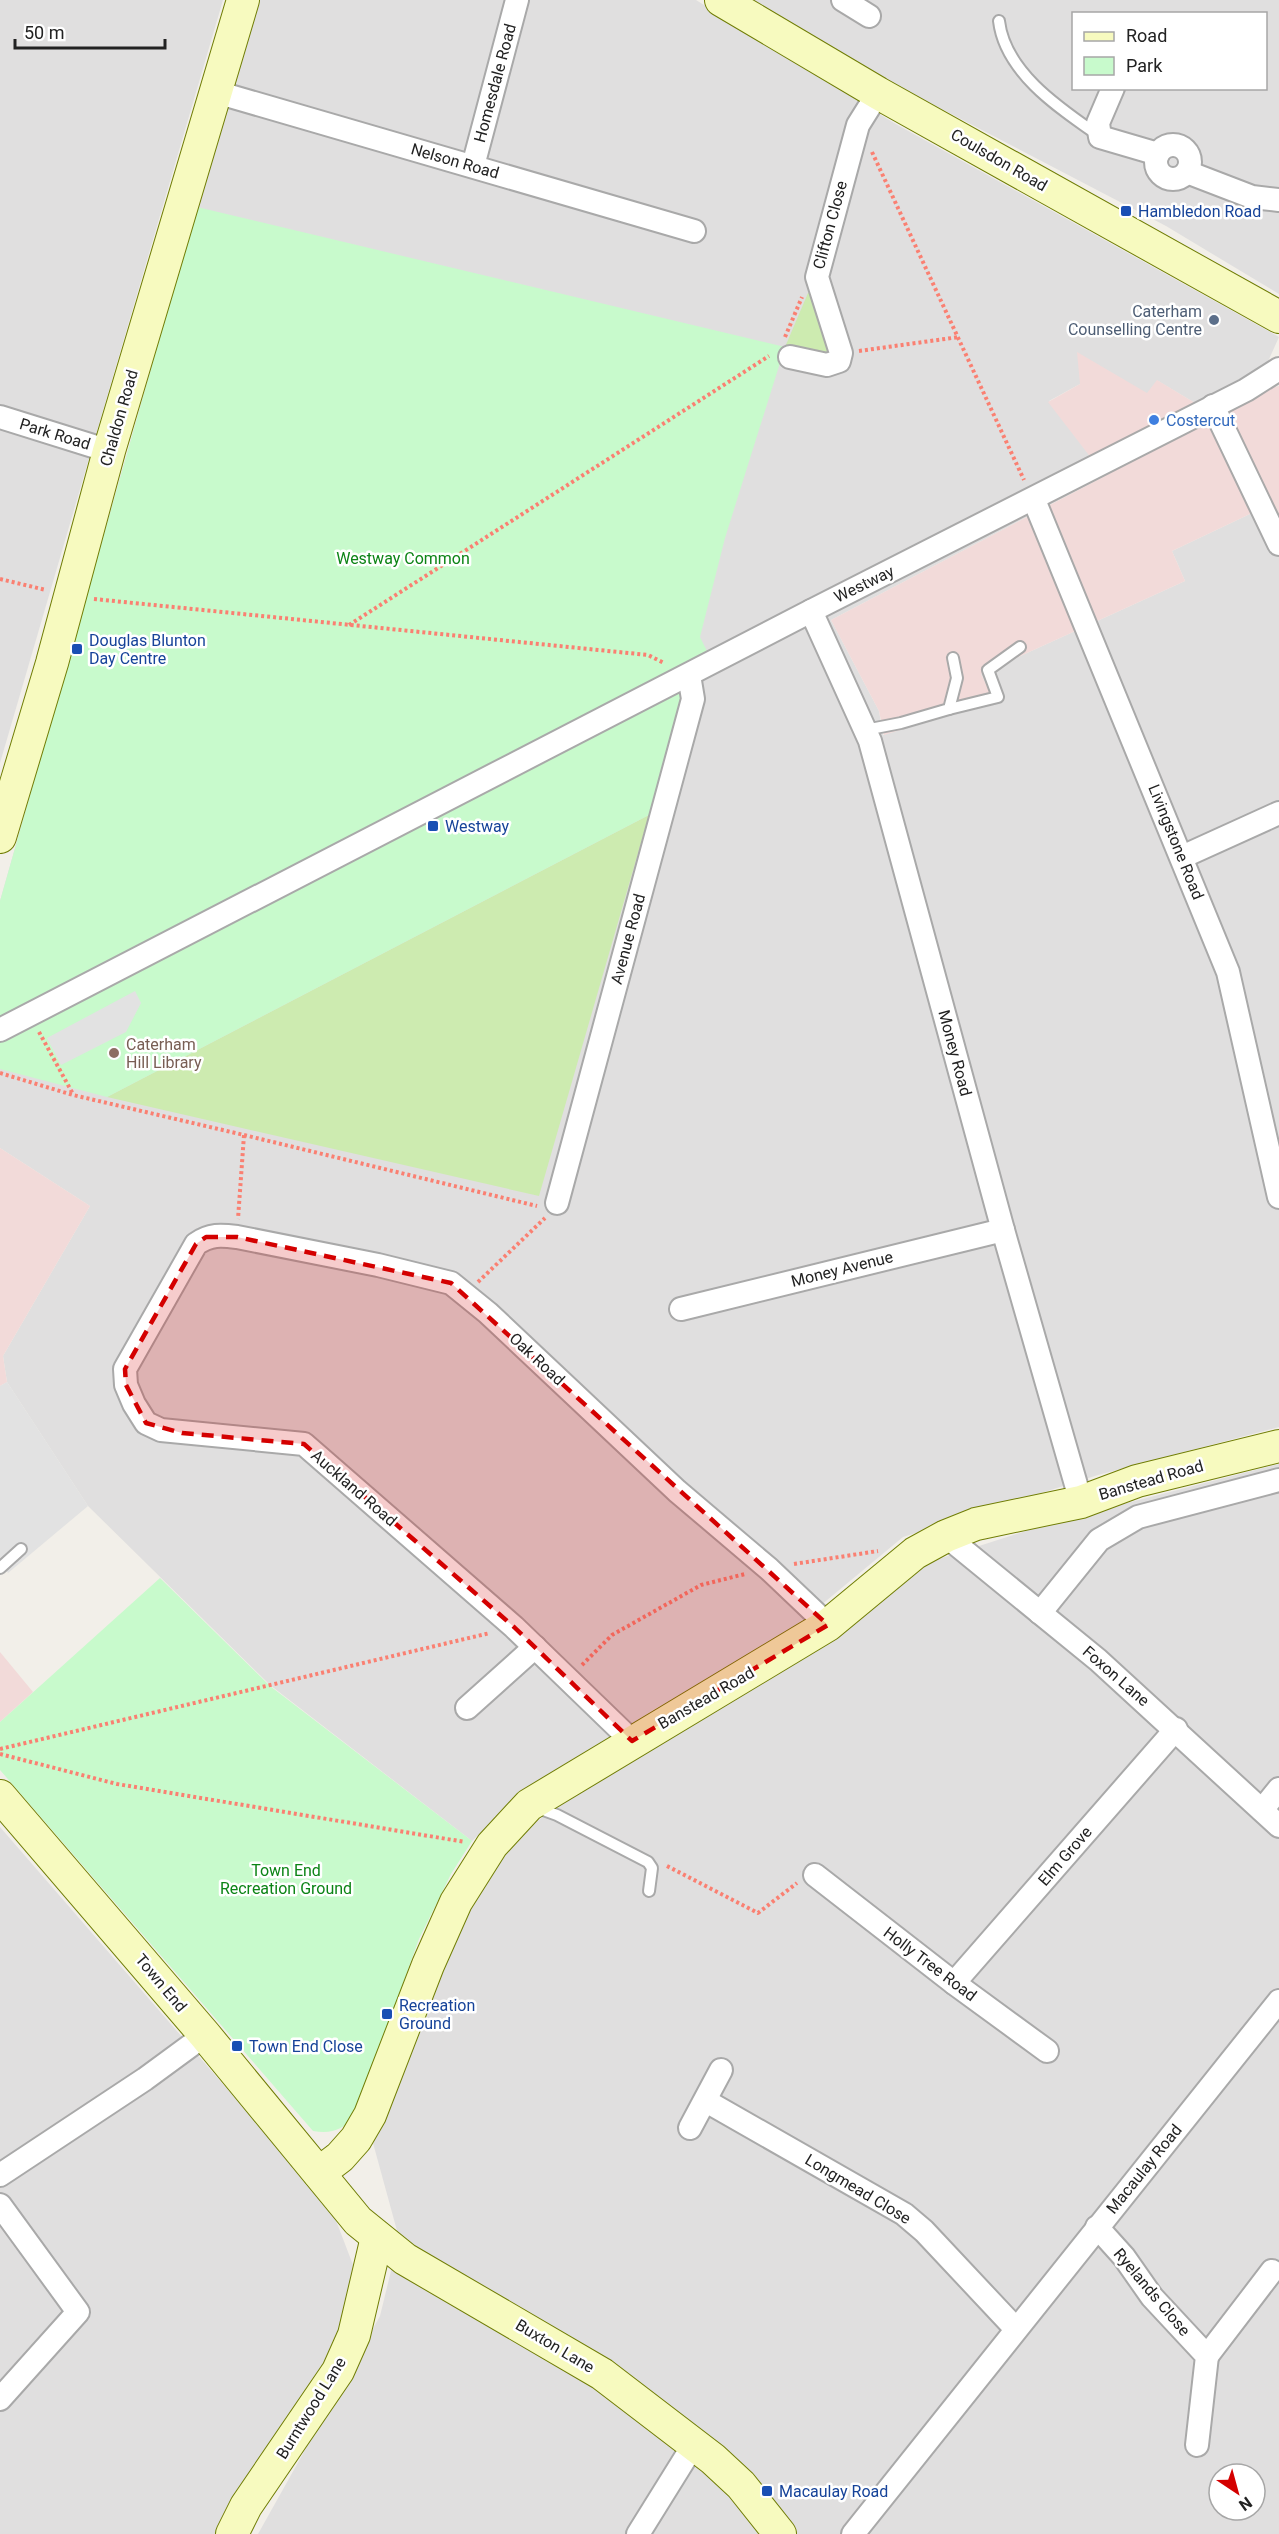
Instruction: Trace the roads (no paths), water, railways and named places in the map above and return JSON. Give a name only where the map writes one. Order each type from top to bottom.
[{"type":"main road","name":"Chaldon Road","points":[[0,837],[109,451],[243,0]]},
{"type":"main road","name":"Coulsdon Road","points":[[721,0],[878,93],[1279,317]]},
{"type":"main road","name":"Banstead Road","points":[[319,2172],[340,2157],[356,2139],[370,2115],[428,1965],[456,1902],[492,1845],[529,1805],[828,1625],[915,1553],[946,1536],[976,1524],[1081,1502],[1137,1481],[1279,1446]]},
{"type":"main road","name":"Town End","points":[[0,1796],[319,2172]]},
{"type":"main road","name":"Buxton Lane","points":[[319,2172],[358,2221],[405,2259],[602,2374],[694,2444],[741,2485],[780,2534]]},
{"type":"main road","name":"Burntwood Lane","points":[[232,2534],[246,2506],[338,2371],[354,2334],[377,2237]]},
{"type":"street","name":"Homesdale Road","points":[[473,166],[517,0]]},
{"type":"street","points":[[843,0],[868,16]]},
{"type":"street","points":[[1112,90],[1098,123],[1100,137],[1158,154],[1167,146],[1180,146],[1190,160],[1187,172],[1252,197],[1279,200]]},
{"type":"street","name":"Nelson Road","points":[[216,92],[694,231]]},
{"type":"street","name":"Clifton Close","points":[[781,350],[827,365],[844,362],[817,277],[858,125],[878,93]]},
{"type":"street","name":"Westway","points":[[0,1030],[811,611],[1034,500],[1279,369]]},
{"type":"street","points":[[1213,406],[1279,544]]},
{"type":"street","name":"Park Road","points":[[0,417],[109,451]]},
{"type":"street","name":"Livingstone Road","points":[[1034,500],[1228,972],[1275,1158],[1279,1197]]},
{"type":"street","name":"Money Road","points":[[811,611],[865,730],[1003,1230],[1081,1502]]},
{"type":"street","name":"Avenue Road","points":[[555,1206],[693,699],[689,675]]},
{"type":"street","points":[[1182,857],[1279,813]]},
{"type":"street","name":"Money Avenue","points":[[681,1309],[1003,1230]]},
{"type":"street","name":"Oak Road","points":[[187,1259],[196,1244],[206,1237],[219,1234],[378,1265],[451,1283],[497,1321],[677,1491],[769,1569],[828,1625]]},
{"type":"street","name":"Auckland Road","points":[[187,1259],[125,1369],[126,1385],[146,1423],[161,1430],[182,1433],[304,1444],[514,1627],[569,1678],[632,1742]]},
{"type":"street","points":[[1040,1613],[1099,1540],[1138,1517],[1279,1480]]},
{"type":"street","name":"Foxon Lane","points":[[946,1536],[1176,1729],[1279,1826]]},
{"type":"street","points":[[467,1708],[535,1647]]},
{"type":"street","name":"Elm Grove","points":[[954,1983],[1176,1729]]},
{"type":"street","points":[[1262,1810],[1279,1789]]},
{"type":"street","name":"Holly Tree Road","points":[[815,1875],[954,1983],[1047,2051]]},
{"type":"street","name":"Macaulay Road","points":[[853,2534],[1279,2001]]},
{"type":"street","points":[[0,2175],[145,2079],[205,2035]]},
{"type":"street","points":[[690,2128],[706,2102],[721,2070]]},
{"type":"street","name":"Longmead Close","points":[[706,2102],[904,2214],[924,2231],[1016,2328]]},
{"type":"street","points":[[0,2205],[78,2312],[0,2399]]},
{"type":"street","name":"Ryelands Close","points":[[1097,2228],[1124,2257],[1152,2297],[1207,2356]]},
{"type":"street","points":[[1197,2445],[1207,2356],[1272,2271]]},
{"type":"street","points":[[638,2534],[694,2444]]},
{"type":"lane","points":[[999,21],[1005,46],[1021,69],[1070,116],[1100,137]]},
{"type":"lane","points":[[865,730],[901,723],[998,697],[988,670],[1020,647]]},
{"type":"lane","points":[[949,709],[957,678],[953,658]]},
{"type":"lane","points":[[0,1568],[21,1549]]},
{"type":"lane","points":[[529,1805],[557,1815],[648,1862],[652,1876],[649,1891]]},
{"type":"place","name":"Hambledon Road","points":[[1126,211]]},
{"type":"place","name":"Caterham Counselling Centre","points":[[1214,320]]},
{"type":"place","name":"Costercut","points":[[1154,420]]},
{"type":"place","name":"Douglas Blunton Day Centre","points":[[77,649]]},
{"type":"place","name":"Westway","points":[[433,826]]},
{"type":"place","name":"Caterham Hill Library","points":[[114,1053]]},
{"type":"place","name":"Recreation Ground","points":[[387,2014]]},
{"type":"place","name":"Town End Close","points":[[237,2046]]},
{"type":"place","name":"Macaulay Road","points":[[767,2491]]},
{"type":"park label","name":"Westway Common","points":[[403,558]]},
{"type":"park label","name":"Town End Recreation Ground","points":[[286,1879]]}]
